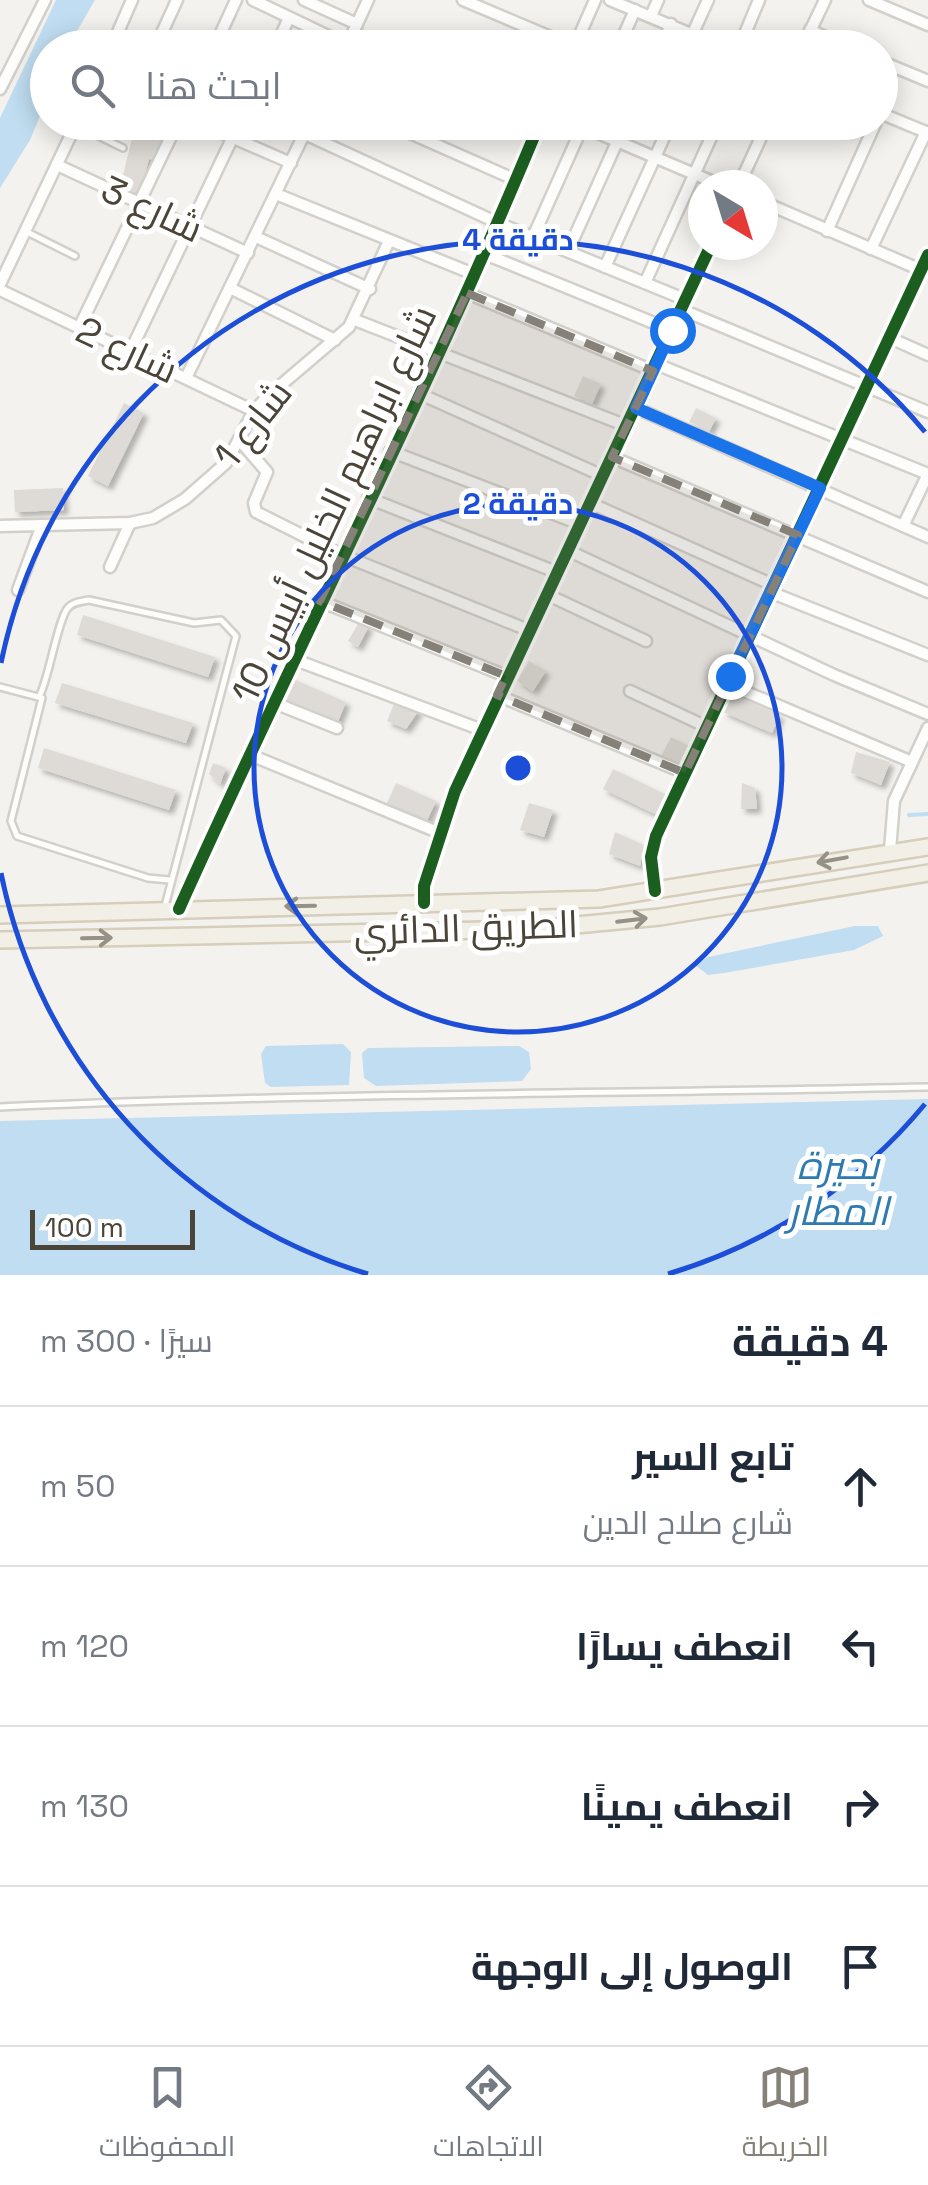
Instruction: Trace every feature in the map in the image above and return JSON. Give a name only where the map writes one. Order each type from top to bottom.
[{"type":"main road","name":"الطريق الدائري","points":[[0,915],[599,899],[928,847]]},
{"type":"main road","name":"الطريق الدائري","points":[[0,940],[535,929],[660,916],[928,873]]},
{"type":"street","points":[[0,89],[45,0]]},
{"type":"street","points":[[118,30],[132,0]]},
{"type":"street","points":[[163,30],[177,0]]},
{"type":"street","points":[[222,30],[236,0]]},
{"type":"street","points":[[253,0],[314,30]]},
{"type":"street","points":[[304,0],[358,30]]},
{"type":"street","points":[[355,28],[368,0]]},
{"type":"street","points":[[463,0],[534,30]]},
{"type":"street","points":[[582,30],[595,0]]},
{"type":"street","points":[[610,0],[687,30]]},
{"type":"street","points":[[652,16],[658,0]]},
{"type":"street","points":[[695,30],[708,0]]},
{"type":"street","points":[[746,30],[759,0]]},
{"type":"street","points":[[810,30],[825,0]]},
{"type":"street","points":[[869,0],[928,25]]},
{"type":"street","points":[[626,30],[635,10]]},
{"type":"street","points":[[284,30],[290,18]]},
{"type":"street","points":[[669,30],[672,24]]},
{"type":"street","points":[[898,68],[928,81]]},
{"type":"street","points":[[872,249],[927,132],[898,120]]},
{"type":"street","points":[[0,287],[68,140]]},
{"type":"street","points":[[79,328],[169,140]]},
{"type":"street","points":[[130,352],[231,140]]},
{"type":"street","points":[[237,140],[291,163]]},
{"type":"street","points":[[186,378],[302,140]]},
{"type":"street","points":[[332,140],[498,223],[645,283],[682,304],[928,412]]},
{"type":"street","points":[[426,140],[516,180]]},
{"type":"street","name":"شارع ابراهيم الخليل أبيس 10","points":[[171,909],[476,276],[533,140]]},
{"type":"street","points":[[533,237],[572,140]]},
{"type":"street","points":[[613,140],[688,171]]},
{"type":"street","points":[[606,267],[662,140]]},
{"type":"street","points":[[696,170],[710,140]]},
{"type":"street","points":[[747,170],[760,140]]},
{"type":"street","points":[[827,231],[868,140]]},
{"type":"street","points":[[568,251],[617,142]]},
{"type":"street","name":"شارع 3","points":[[56,165],[248,253]]},
{"type":"street","points":[[645,283],[688,187]]},
{"type":"street","points":[[276,194],[476,276]]},
{"type":"street","points":[[778,209],[921,270]]},
{"type":"street","points":[[256,237],[370,290]]},
{"type":"street","name":"شارع 1","points":[[0,526],[130,523],[152,518],[185,499],[214,476],[241,442],[254,411],[283,380],[336,340],[355,320],[389,241]]},
{"type":"street","points":[[485,254],[672,330]]},
{"type":"street","points":[[656,891],[652,857],[656,836],[928,254]]},
{"type":"street","points":[[424,904],[424,886],[440,833],[497,695],[703,260]]},
{"type":"street","name":"شارع 2","points":[[0,287],[254,411]]},
{"type":"street","points":[[230,288],[336,340]]},
{"type":"street","points":[[468,293],[844,437],[928,474],[904,526]]},
{"type":"street","points":[[355,320],[627,426]]},
{"type":"street","points":[[890,338],[928,355]]},
{"type":"street","points":[[418,392],[603,476]]},
{"type":"street","points":[[636,408],[928,537]]},
{"type":"street","points":[[241,442],[267,472],[254,504],[256,512],[342,555],[528,630]]},
{"type":"street","points":[[390,450],[580,524]]},
{"type":"street","points":[[612,457],[928,592]]},
{"type":"street","points":[[368,498],[556,572]]},
{"type":"street","points":[[590,503],[772,589],[928,655]]},
{"type":"street","points":[[110,567],[130,523]]},
{"type":"street","points":[[18,590],[42,524]]},
{"type":"street","points":[[567,550],[750,633],[834,676],[928,714]]},
{"type":"street","points":[[546,594],[646,640]]},
{"type":"street","points":[[320,601],[506,676]]},
{"type":"street","points":[[293,659],[482,730]]},
{"type":"street","points":[[727,684],[912,762]]},
{"type":"street","points":[[630,691],[707,727]]},
{"type":"street","points":[[497,695],[685,774]]},
{"type":"street","points":[[272,702],[337,728]]},
{"type":"street","points":[[890,850],[894,801],[928,728]]},
{"type":"street","points":[[248,754],[440,833]]},
{"type":"lane","points":[[107,140],[122,148]]},
{"type":"lane","points":[[25,232],[75,256]]},
{"type":"lane","points":[[169,880],[148,878],[46,846],[18,836],[12,829],[40,696],[52,670],[67,609],[76,602],[89,600],[194,623],[221,620],[236,636],[233,660],[169,880],[171,909]]},
{"type":"lane","points":[[0,687],[40,696]]},
{"type":"lane","points":[[0,1107],[210,1098],[526,1097],[928,1087]]},
{"type":"highlighted area","points":[[467,293],[653,371],[612,457],[798,535],[685,773],[497,695],[506,676],[320,601]]},
{"type":"water","points":[[56,0],[95,0],[78,30],[42,30]]},
{"type":"water","points":[[30,55],[30,140],[0,188],[0,118]]},
{"type":"water","points":[[855,926],[878,926],[883,936],[854,950],[724,973],[708,975],[695,965],[708,957]]},
{"type":"water","points":[[343,1044],[351,1052],[349,1085],[271,1087],[265,1083],[261,1054],[266,1046]]},
{"type":"water","points":[[519,1046],[529,1052],[531,1069],[522,1081],[376,1086],[364,1078],[362,1053],[368,1048]]},
{"type":"water","name":"بحيرة المطار","points":[[928,1099],[928,1275],[0,1275],[0,1121]]},
{"type":"building","points":[[132,140],[161,140],[155,160],[149,159],[139,197],[119,191]]},
{"type":"building","points":[[583,376],[601,384],[592,404],[574,396]]},
{"type":"building","points":[[124,403],[144,413],[108,486],[88,476]]},
{"type":"building","points":[[696,408],[716,418],[709,432],[689,422]]},
{"type":"building","points":[[63,488],[64,510],[15,512],[14,490]]},
{"type":"building","points":[[83,615],[215,657],[208,677],[77,635]]},
{"type":"building","points":[[359,622],[369,626],[358,647],[348,641]]},
{"type":"building","points":[[529,661],[546,671],[533,691],[517,681]]},
{"type":"building","points":[[291,678],[346,702],[337,724],[282,700]]},
{"type":"building","points":[[62,683],[193,723],[186,743],[55,703]]},
{"type":"building","points":[[731,694],[780,715],[772,733],[723,712]]},
{"type":"building","points":[[396,699],[419,710],[406,729],[387,721]]},
{"type":"building","points":[[671,737],[689,746],[679,765],[661,756]]},
{"type":"building","points":[[44,748],[176,790],[169,810],[38,768]]},
{"type":"building","points":[[856,752],[890,762],[881,785],[851,773]]},
{"type":"building","points":[[213,763],[226,768],[220,784],[209,774]]},
{"type":"building","points":[[613,769],[667,795],[657,815],[603,789]]},
{"type":"building","points":[[396,783],[436,801],[426,823],[386,805]]},
{"type":"building","points":[[742,783],[755,788],[757,809],[741,809]]},
{"type":"building","points":[[529,803],[553,810],[544,837],[520,830]]},
{"type":"building","points":[[615,832],[644,845],[640,866],[609,854]]},
{"type":"waterway","points":[[909,815],[928,814]]},
{"type":"cycle path","points":[[179,909],[409,419],[532,140]]},
{"type":"cycle path","points":[[655,891],[651,857],[656,836],[928,255]]},
{"type":"cycle path","points":[[424,903],[424,886],[455,791],[704,260]]},
{"type":"route","points":[[672,330],[636,408],[820,488],[730,676]]}]
